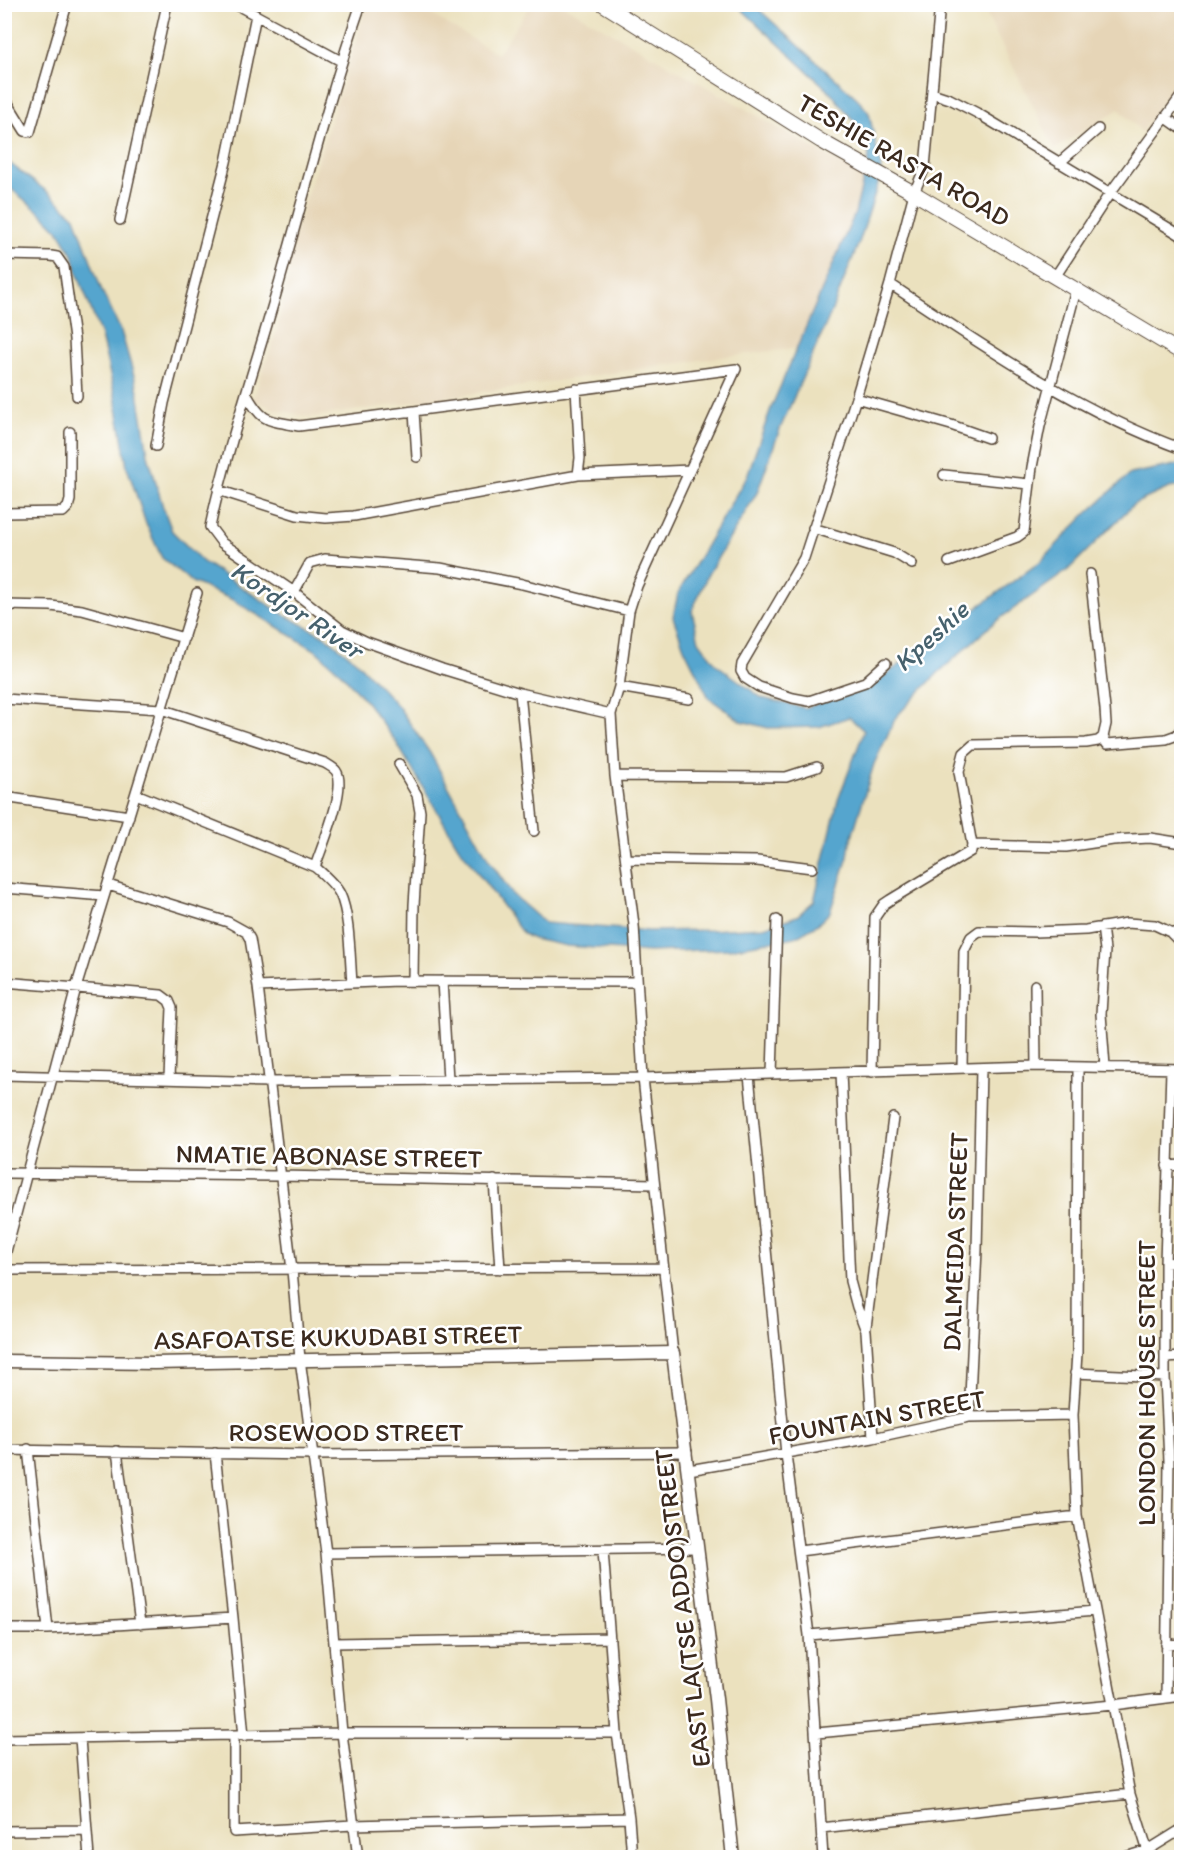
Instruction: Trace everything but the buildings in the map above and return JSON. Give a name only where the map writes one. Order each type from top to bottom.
[{"type":"main road","name":"TESHIE RASTA ROAD","points":[[603,4],[821,141],[1055,276],[1182,353]]},
{"type":"street","points":[[4,97],[20,125],[25,131],[30,132],[67,4]]},
{"type":"street","points":[[120,220],[167,4]]},
{"type":"street","points":[[235,4],[341,61]]},
{"type":"street","points":[[361,4],[341,61],[218,490],[210,527],[222,543],[294,592],[342,630],[367,642],[442,669],[520,693],[611,714]]},
{"type":"street","points":[[886,663],[865,682],[809,700],[793,698],[759,687],[745,678],[741,671],[742,664],[804,558],[856,398],[914,194],[925,167],[940,4]]},
{"type":"street","points":[[156,446],[164,403],[226,162],[256,15]]},
{"type":"street","points":[[932,93],[950,99],[976,113],[1182,236]]},
{"type":"street","points":[[1055,276],[1110,193],[1182,95]]},
{"type":"street","points":[[1165,117],[1182,129]]},
{"type":"street","points":[[1059,163],[1098,129]]},
{"type":"street","points":[[4,255],[57,257],[64,267],[74,339],[77,396]]},
{"type":"street","points":[[890,284],[1011,364],[1111,417],[1182,449]]},
{"type":"street","points":[[949,562],[1017,537],[1024,532],[1029,484],[1050,386],[1076,290]]},
{"type":"street","points":[[247,394],[256,410],[273,422],[299,426],[736,369],[637,586],[628,611],[619,687],[611,714],[615,776],[634,926],[643,1078],[673,1353]]},
{"type":"street","points":[[576,389],[580,458],[578,475]]},
{"type":"street","points":[[856,398],[988,438]]},
{"type":"street","points":[[414,412],[417,457]]},
{"type":"street","points":[[4,513],[63,512],[68,507],[70,500],[70,432]]},
{"type":"street","points":[[218,490],[297,514],[326,518],[354,516],[578,475],[690,470]]},
{"type":"street","points":[[944,475],[1029,484]]},
{"type":"street","points":[[813,528],[894,553],[912,564]]},
{"type":"street","points":[[294,592],[310,564],[325,559],[440,568],[522,584],[628,611]]},
{"type":"street","points":[[872,1072],[875,917],[884,904],[971,851],[972,845],[959,772],[964,753],[973,745],[1086,743],[1098,741],[1102,737],[1106,724],[1105,709],[1090,574]]},
{"type":"street","points":[[4,1259],[76,988],[197,593]]},
{"type":"street","points":[[4,605],[51,606],[82,610],[184,638]]},
{"type":"street","points":[[619,687],[689,699]]},
{"type":"street","points":[[520,693],[534,831]]},
{"type":"street","points":[[4,699],[161,708],[325,763],[336,771],[340,782],[336,804],[315,867]]},
{"type":"street","points":[[1102,737],[1107,744],[1166,740],[1177,735],[1182,728]]},
{"type":"street","points":[[399,764],[417,795],[420,812],[414,905],[413,981]]},
{"type":"street","points":[[615,776],[786,777],[817,767]]},
{"type":"street","points":[[136,794],[315,867],[340,894],[345,913],[352,983]]},
{"type":"street","points":[[4,797],[129,816]]},
{"type":"street","points":[[972,845],[1066,847],[1113,840],[1150,838],[1182,843]]},
{"type":"street","points":[[626,859],[757,861],[812,868]]},
{"type":"street","points":[[108,885],[238,926],[246,932],[250,939],[270,1082],[300,1359],[326,1553],[342,1733],[358,1857]]},
{"type":"street","points":[[4,888],[104,896]]},
{"type":"street","points":[[772,1074],[777,920]]},
{"type":"street","points":[[962,1067],[964,951],[971,937],[979,931],[1086,930],[1127,923],[1148,923],[1170,932],[1182,944]]},
{"type":"street","points":[[1102,927],[1105,951],[1101,1014],[1106,1067]]},
{"type":"street","points":[[258,987],[413,981],[637,982]]},
{"type":"street","points":[[442,981],[448,1079]]},
{"type":"street","points":[[4,982],[161,994],[169,1000],[172,1008],[170,1078]]},
{"type":"street","points":[[1035,985],[1036,1066]]},
{"type":"street","points":[[4,1076],[270,1082],[643,1078],[1036,1066],[1182,1070]]},
{"type":"street","points":[[1078,1067],[1073,1415],[1077,1516],[1130,1794],[1149,1854]]},
{"type":"street","name":"DALMEIDA STREET","points":[[969,1417],[977,1250],[981,1068]]},
{"type":"street","name":"LONDON HOUSE STREET","points":[[1166,1697],[1169,1461],[1165,1377],[1165,1263],[1171,1070]]},
{"type":"street","points":[[841,1072],[850,1281],[866,1330]]},
{"type":"street","points":[[749,1075],[786,1454],[809,1635],[817,1733],[823,1857]]},
{"type":"street","points":[[873,1438],[866,1330],[893,1118]]},
{"type":"street","points":[[1167,1166],[1182,1165]]},
{"type":"street","name":"NMATIE ABONASE STREET","points":[[4,1173],[654,1184]]},
{"type":"street","points":[[494,1180],[500,1269]]},
{"type":"street","points":[[1165,1263],[1182,1262]]},
{"type":"street","points":[[4,1270],[664,1268]]},
{"type":"street","name":"ASAFOATSE KUKUDABI STREET","points":[[4,1362],[154,1363],[300,1359],[459,1359],[673,1353]]},
{"type":"street","name":"EAST LA(TSE ADDO)STREET","points":[[673,1353],[687,1452],[733,1857]]},
{"type":"street","points":[[1165,1358],[1182,1357]]},
{"type":"street","points":[[1075,1373],[1165,1377]]},
{"type":"street","name":"FOUNTAIN STREET","points":[[689,1470],[873,1438],[969,1417],[1073,1415]]},
{"type":"street","points":[[28,1449],[48,1629]]},
{"type":"street","name":"ROSEWOOD STREET","points":[[4,1450],[314,1455],[687,1452]]},
{"type":"street","points":[[117,1451],[140,1624]]},
{"type":"street","points":[[215,1453],[233,1618],[239,1736],[234,1832],[353,1825],[629,1818]]},
{"type":"street","points":[[799,1551],[1077,1516]]},
{"type":"street","points":[[326,1553],[697,1548]]},
{"type":"street","points":[[603,1550],[617,1733],[632,1857]]},
{"type":"street","points":[[809,1635],[1095,1611]]},
{"type":"street","points":[[4,1629],[48,1629],[233,1618]]},
{"type":"street","points":[[334,1643],[610,1638]]},
{"type":"street","points":[[1166,1645],[1182,1644]]},
{"type":"street","points":[[817,1733],[1113,1705],[1182,1696]]},
{"type":"street","points":[[4,1738],[342,1733],[617,1733]]},
{"type":"street","points":[[80,1738],[89,1857]]},
{"type":"street","points":[[821,1828],[1130,1794]]},
{"type":"street","points":[[1122,1857],[1149,1854],[1182,1829]]},
{"type":"street","points":[[4,1832],[87,1830]]},
{"type":"shaded area","points":[[950,4],[1181,5],[1181,75],[1142,132],[1119,109],[1055,149],[984,10],[949,8]]},
{"type":"shaded area","points":[[367,5],[416,5],[497,54],[531,5],[563,5],[865,177],[855,213],[798,348],[728,356],[310,417],[277,410],[253,400],[277,330],[295,233]]},
{"type":"water","points":[[737,5],[754,5],[858,99],[869,113],[881,168],[860,240],[780,429],[757,493],[708,574],[692,611],[699,641],[716,664],[762,698],[805,708],[870,686],[1041,561],[1084,516],[1130,474],[1181,464],[1181,486],[1169,488],[1134,504],[1067,571],[995,622],[938,673],[896,717],[874,764],[830,912],[818,924],[795,937],[729,949],[650,952],[567,946],[533,939],[523,934],[458,846],[396,742],[341,673],[315,650],[233,600],[192,582],[162,558],[146,524],[127,467],[115,396],[101,336],[78,275],[73,255],[58,230],[5,184],[4,159],[49,193],[75,217],[102,291],[121,331],[137,386],[148,455],[172,531],[203,562],[283,614],[326,637],[356,661],[398,706],[430,753],[489,860],[513,895],[545,923],[649,931],[764,927],[797,916],[814,901],[838,800],[864,731],[849,717],[819,727],[768,728],[741,721],[709,698],[684,648],[673,617],[678,593],[747,476],[771,408],[855,213],[869,156],[865,135],[831,93]]},
{"type":"water label","name":"Kordjor River","points":[[297,610]]},
{"type":"water label","name":"Kpeshie","points":[[931,636]]}]
